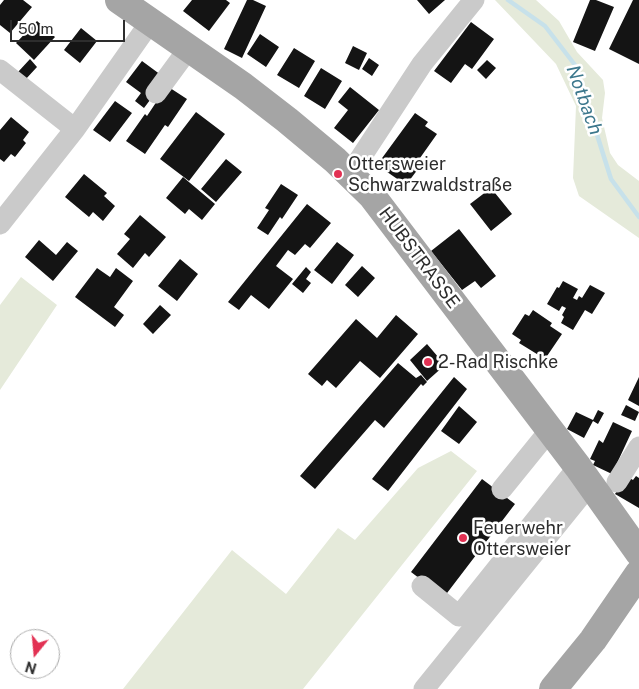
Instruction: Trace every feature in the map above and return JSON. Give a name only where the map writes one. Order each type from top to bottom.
[{"type":"main road","name":"HUBSTRASSE","points":[[119,0],[189,48],[294,125],[350,174],[392,221],[549,431],[595,478],[619,526],[639,553]]},
{"type":"main road","points":[[553,689],[593,640],[633,582],[625,560],[619,526]]},
{"type":"street","points":[[350,174],[422,64],[474,0]]},
{"type":"street","points":[[0,224],[75,129],[151,21]]},
{"type":"street","points":[[156,93],[189,48]]},
{"type":"street","points":[[0,70],[75,129]]},
{"type":"street","points":[[502,489],[549,431]]},
{"type":"street","points":[[422,586],[459,616],[595,478],[639,447]]},
{"type":"street","points":[[424,689],[595,478]]},
{"type":"green space","points":[[495,0],[536,0],[559,21],[577,52],[603,80],[605,93],[602,118],[610,153],[618,165],[639,181],[639,238],[579,196],[573,178],[576,106],[556,64]]},
{"type":"green space","points":[[21,277],[57,305],[0,390],[0,305]]},
{"type":"green space","points":[[451,451],[477,471],[303,689],[123,689],[232,550],[286,594],[338,528],[355,540],[418,468]]},
{"type":"building","points":[[4,0],[23,0],[32,7],[10,33],[0,25],[0,5]]},
{"type":"building","points":[[192,0],[226,0],[230,3],[209,31],[183,11]]},
{"type":"building","points":[[247,0],[253,0],[266,6],[242,58],[224,49]]},
{"type":"building","points":[[417,0],[445,0],[429,14]]},
{"type":"building","points":[[590,0],[596,0],[614,7],[595,51],[573,42]]},
{"type":"building","points":[[633,0],[639,0],[639,64],[609,49]]},
{"type":"building","points":[[37,21],[55,37],[34,60],[16,43]]},
{"type":"building","points":[[471,22],[494,39],[472,69],[465,64],[451,83],[434,71]]},
{"type":"building","points":[[81,28],[97,41],[80,63],[64,50]]},
{"type":"building","points":[[260,34],[279,47],[266,67],[247,54]]},
{"type":"building","points":[[353,46],[367,53],[359,70],[345,63]]},
{"type":"building","points":[[294,48],[315,61],[299,88],[277,75]]},
{"type":"building","points":[[369,58],[379,65],[372,76],[362,69]]},
{"type":"building","points":[[30,59],[37,67],[25,80],[18,72]]},
{"type":"building","points":[[487,60],[496,68],[486,79],[477,70]]},
{"type":"building","points":[[142,61],[161,75],[153,96],[144,108],[135,101],[141,93],[126,82]]},
{"type":"building","points":[[321,68],[342,81],[325,109],[304,96]]},
{"type":"building","points":[[167,86],[187,99],[168,127],[165,125],[145,154],[126,141],[145,114],[147,116]]},
{"type":"building","points":[[350,87],[379,110],[353,143],[334,128],[348,110],[338,102]]},
{"type":"building","points":[[115,101],[132,113],[110,142],[93,130]]},
{"type":"building","points":[[196,112],[225,134],[189,181],[160,159]]},
{"type":"building","points":[[415,113],[428,122],[425,126],[437,134],[420,158],[424,161],[406,185],[377,165]]},
{"type":"building","points":[[11,117],[29,132],[23,140],[26,143],[15,157],[11,154],[4,162],[0,159],[0,130]]},
{"type":"building","points":[[226,159],[242,172],[216,202],[201,189]]},
{"type":"building","points":[[84,174],[107,193],[104,196],[115,206],[103,221],[93,212],[89,217],[65,197]]},
{"type":"building","points":[[183,177],[215,204],[202,220],[189,209],[185,214],[166,198]]},
{"type":"building","points":[[281,184],[298,195],[282,219],[280,217],[268,235],[257,228],[269,210],[265,208]]},
{"type":"building","points":[[491,188],[512,214],[491,231],[470,204]]},
{"type":"building","points":[[307,204],[331,223],[310,248],[305,244],[295,255],[288,250],[276,266],[293,279],[269,309],[251,295],[239,310],[228,302]]},
{"type":"building","points":[[140,215],[166,237],[149,257],[145,253],[133,268],[117,254],[130,239],[124,234]]},
{"type":"building","points":[[459,229],[496,276],[481,288],[475,281],[462,290],[431,251]]},
{"type":"building","points":[[39,240],[56,255],[67,242],[78,251],[53,281],[25,257]]},
{"type":"building","points":[[337,242],[354,255],[332,284],[314,270]]},
{"type":"building","points":[[180,259],[198,274],[177,301],[158,286]]},
{"type":"building","points":[[362,266],[375,278],[358,297],[345,285]]},
{"type":"building","points":[[306,267],[311,272],[306,279],[311,283],[303,293],[292,284]]},
{"type":"building","points":[[97,268],[110,277],[116,268],[133,281],[114,307],[124,315],[115,327],[75,297]]},
{"type":"building","points":[[563,281],[578,289],[573,298],[577,300],[579,296],[582,298],[590,285],[605,293],[592,314],[585,310],[573,330],[561,323],[564,317],[562,315],[566,308],[562,306],[559,311],[547,304]]},
{"type":"building","points":[[160,305],[171,315],[153,334],[143,324]]},
{"type":"building","points":[[533,310],[552,323],[550,326],[562,334],[545,359],[519,343],[521,340],[512,334],[525,314],[529,316]]},
{"type":"building","points":[[396,315],[418,334],[380,378],[360,361],[336,388],[327,380],[322,386],[308,374],[356,319],[377,338]]},
{"type":"building","points":[[427,344],[445,365],[427,381],[410,360]]},
{"type":"building","points":[[398,363],[416,378],[421,375],[427,382],[423,386],[421,384],[384,428],[375,420],[315,489],[300,476]]},
{"type":"building","points":[[454,377],[467,389],[388,491],[372,479]]},
{"type":"building","points":[[639,377],[639,406],[628,400]]},
{"type":"building","points":[[626,405],[639,412],[635,421],[621,415]]},
{"type":"building","points":[[459,406],[477,422],[459,444],[441,431]]},
{"type":"building","points":[[598,410],[604,413],[598,424],[593,421],[584,438],[567,429],[576,412],[593,420]]},
{"type":"building","points":[[613,422],[632,431],[612,474],[593,465],[595,461],[590,459],[599,440],[603,443]]},
{"type":"building","points":[[626,476],[633,480],[636,476],[639,478],[639,508],[615,494]]},
{"type":"building","name":"Feuerwehr Ottersweier","points":[[482,479],[515,504],[444,597],[411,572]]},
{"type":"waterway","name":"Notbach","points":[[508,0],[545,26],[575,65],[611,179],[639,217]]},
{"type":"place","name":"Ottersweier Schwarzwaldstraße","points":[[338,174]]},
{"type":"place","name":"2-Rad Rischke","points":[[428,362]]},
{"type":"place","name":"Feuerwehr Ottersweier","points":[[463,538]]}]
